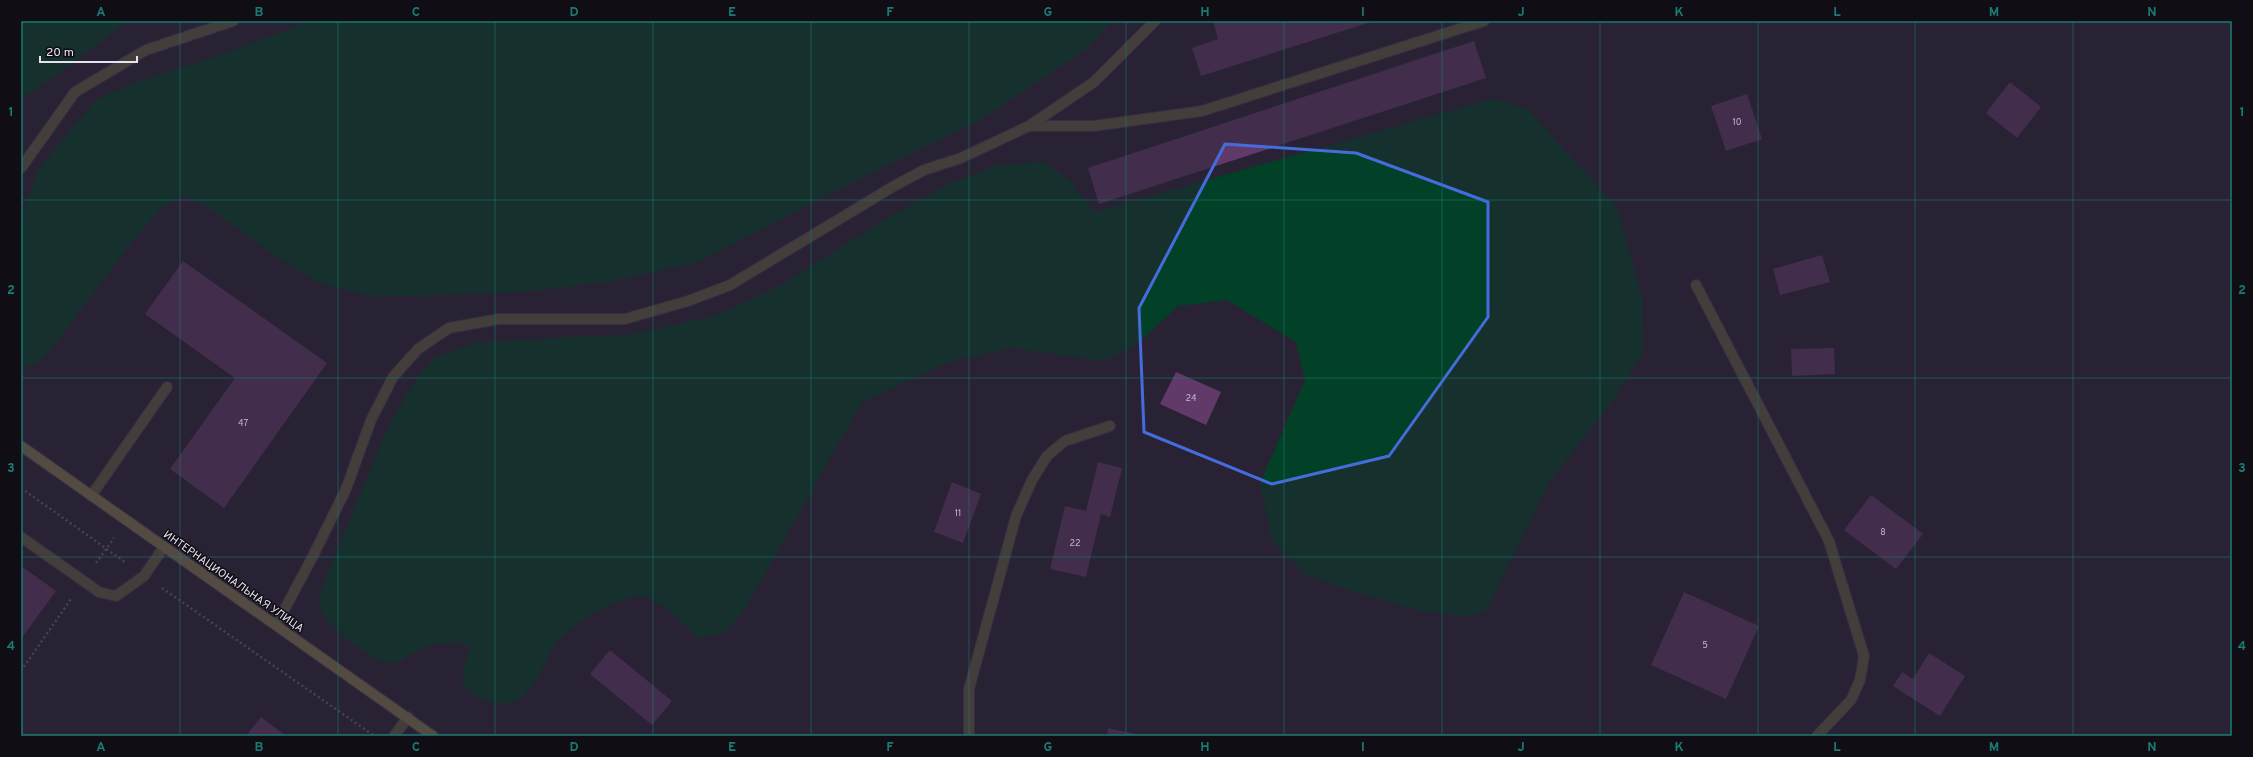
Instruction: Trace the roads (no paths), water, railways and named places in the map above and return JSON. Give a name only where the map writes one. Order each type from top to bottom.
[{"type":"main road","name":"ИНТЕРНАЦИОНАЛЬНАЯ УЛИЦА","points":[[21,446],[433,736]]},
{"type":"lane","points":[[21,168],[75,92],[146,50],[232,21]]},
{"type":"lane","points":[[276,625],[346,490],[371,420],[393,377],[418,349],[449,328],[499,319],[625,319],[688,301],[730,285],[900,182],[924,170],[961,158],[1029,126],[1094,82],[1154,21]]},
{"type":"lane","points":[[1029,126],[1094,126],[1202,110],[1484,21]]},
{"type":"lane","points":[[1696,285],[1829,540],[1864,656],[1860,680],[1851,700],[1817,736]]},
{"type":"lane","points":[[91,496],[167,387]]},
{"type":"lane","points":[[969,736],[969,689],[1016,516],[1032,480],[1047,456],[1065,441],[1110,426]]},
{"type":"lane","points":[[21,537],[99,592],[116,596],[144,576],[164,547]]},
{"type":"lane","points":[[394,736],[408,718]]}]
